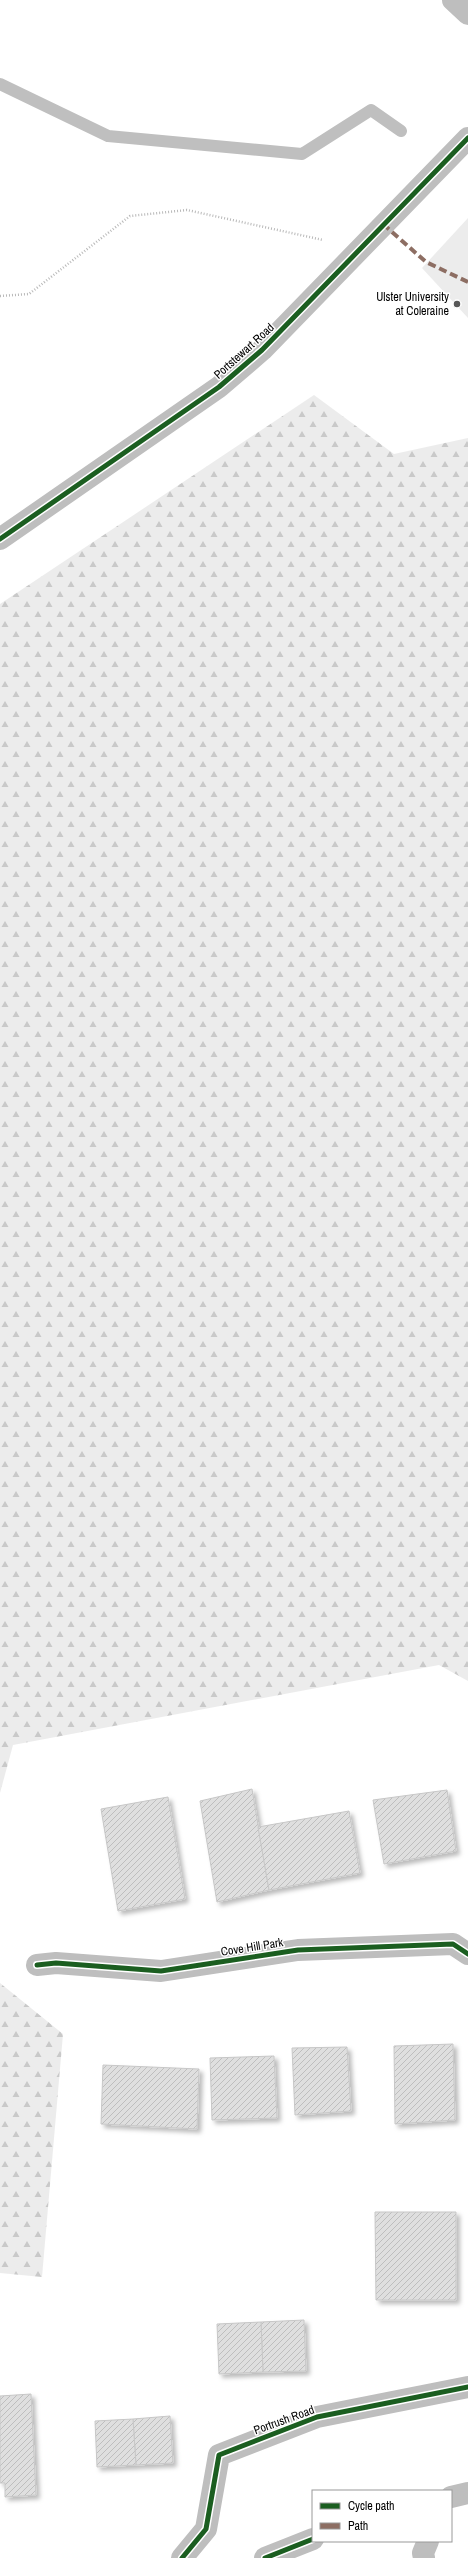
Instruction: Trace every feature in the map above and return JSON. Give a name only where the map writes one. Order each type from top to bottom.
[{"type":"street","points":[[453,0],[468,14]]},
{"type":"street","name":"Portstewart Road","points":[[0,539],[219,387],[262,350],[468,138]]},
{"type":"street","name":"Cove Hill Park","points":[[37,1965],[56,1963],[161,1971],[298,1950],[453,1944],[468,1954]]},
{"type":"street","name":"Portrush Road","points":[[182,2558],[206,2529],[219,2455],[317,2417],[468,2387]]},
{"type":"street","points":[[452,2497],[468,2494]]},
{"type":"street","points":[[266,2558],[312,2539]]},
{"type":"street","points":[[424,2558],[423,2553],[428,2542]]},
{"type":"path","points":[[0,296],[29,294],[130,216],[187,210],[361,248]]},
{"type":"green space","name":"Ulster University at Coleraine","points":[[468,218],[468,318],[422,268]]},
{"type":"green space","points":[[314,395],[394,454],[468,438],[468,1681],[439,1665],[13,1745],[0,1793],[0,604]]},
{"type":"green space","points":[[0,1983],[63,2034],[42,2277],[0,2273]]},
{"type":"building","points":[[252,1789],[269,1890],[217,1902],[200,1801]]},
{"type":"building","points":[[447,1790],[456,1851],[384,1864],[373,1800]]},
{"type":"building","points":[[168,1797],[185,1899],[118,1911],[101,1809]]},
{"type":"building","points":[[349,1811],[360,1873],[269,1890],[258,1827]]},
{"type":"building","points":[[453,2044],[455,2120],[395,2124],[394,2046]]},
{"type":"building","points":[[347,2047],[351,2111],[295,2115],[292,2048]]},
{"type":"building","points":[[274,2056],[277,2118],[212,2120],[210,2058]]},
{"type":"building","points":[[103,2065],[199,2069],[197,2129],[101,2124]]},
{"type":"building","points":[[375,2212],[456,2212],[456,2300],[376,2300]]},
{"type":"building","points":[[304,2320],[306,2371],[263,2372],[261,2322]]},
{"type":"building","points":[[261,2322],[263,2372],[219,2374],[217,2324]]},
{"type":"building","points":[[31,2394],[36,2495],[5,2497],[5,2483],[0,2483],[0,2396]]},
{"type":"building","points":[[170,2416],[173,2463],[136,2465],[133,2419]]},
{"type":"building","points":[[133,2419],[136,2465],[97,2467],[95,2421]]},
{"type":"waterway","points":[[0,84],[108,136],[302,154],[371,110],[401,131]]},
{"type":"marked path","points":[[383,224],[426,262],[468,282]]},
{"type":"cycle path","points":[[0,539],[219,387],[262,350],[468,138]]},
{"type":"cycle path","points":[[37,1965],[56,1963],[161,1971],[298,1950],[453,1944],[468,1954]]},
{"type":"cycle path","points":[[182,2558],[206,2529],[219,2455],[317,2417],[468,2387]]},
{"type":"cycle path","points":[[265,2558],[312,2539]]},
{"type":"place","name":"Ulster University at Coleraine","points":[[457,304]]}]
